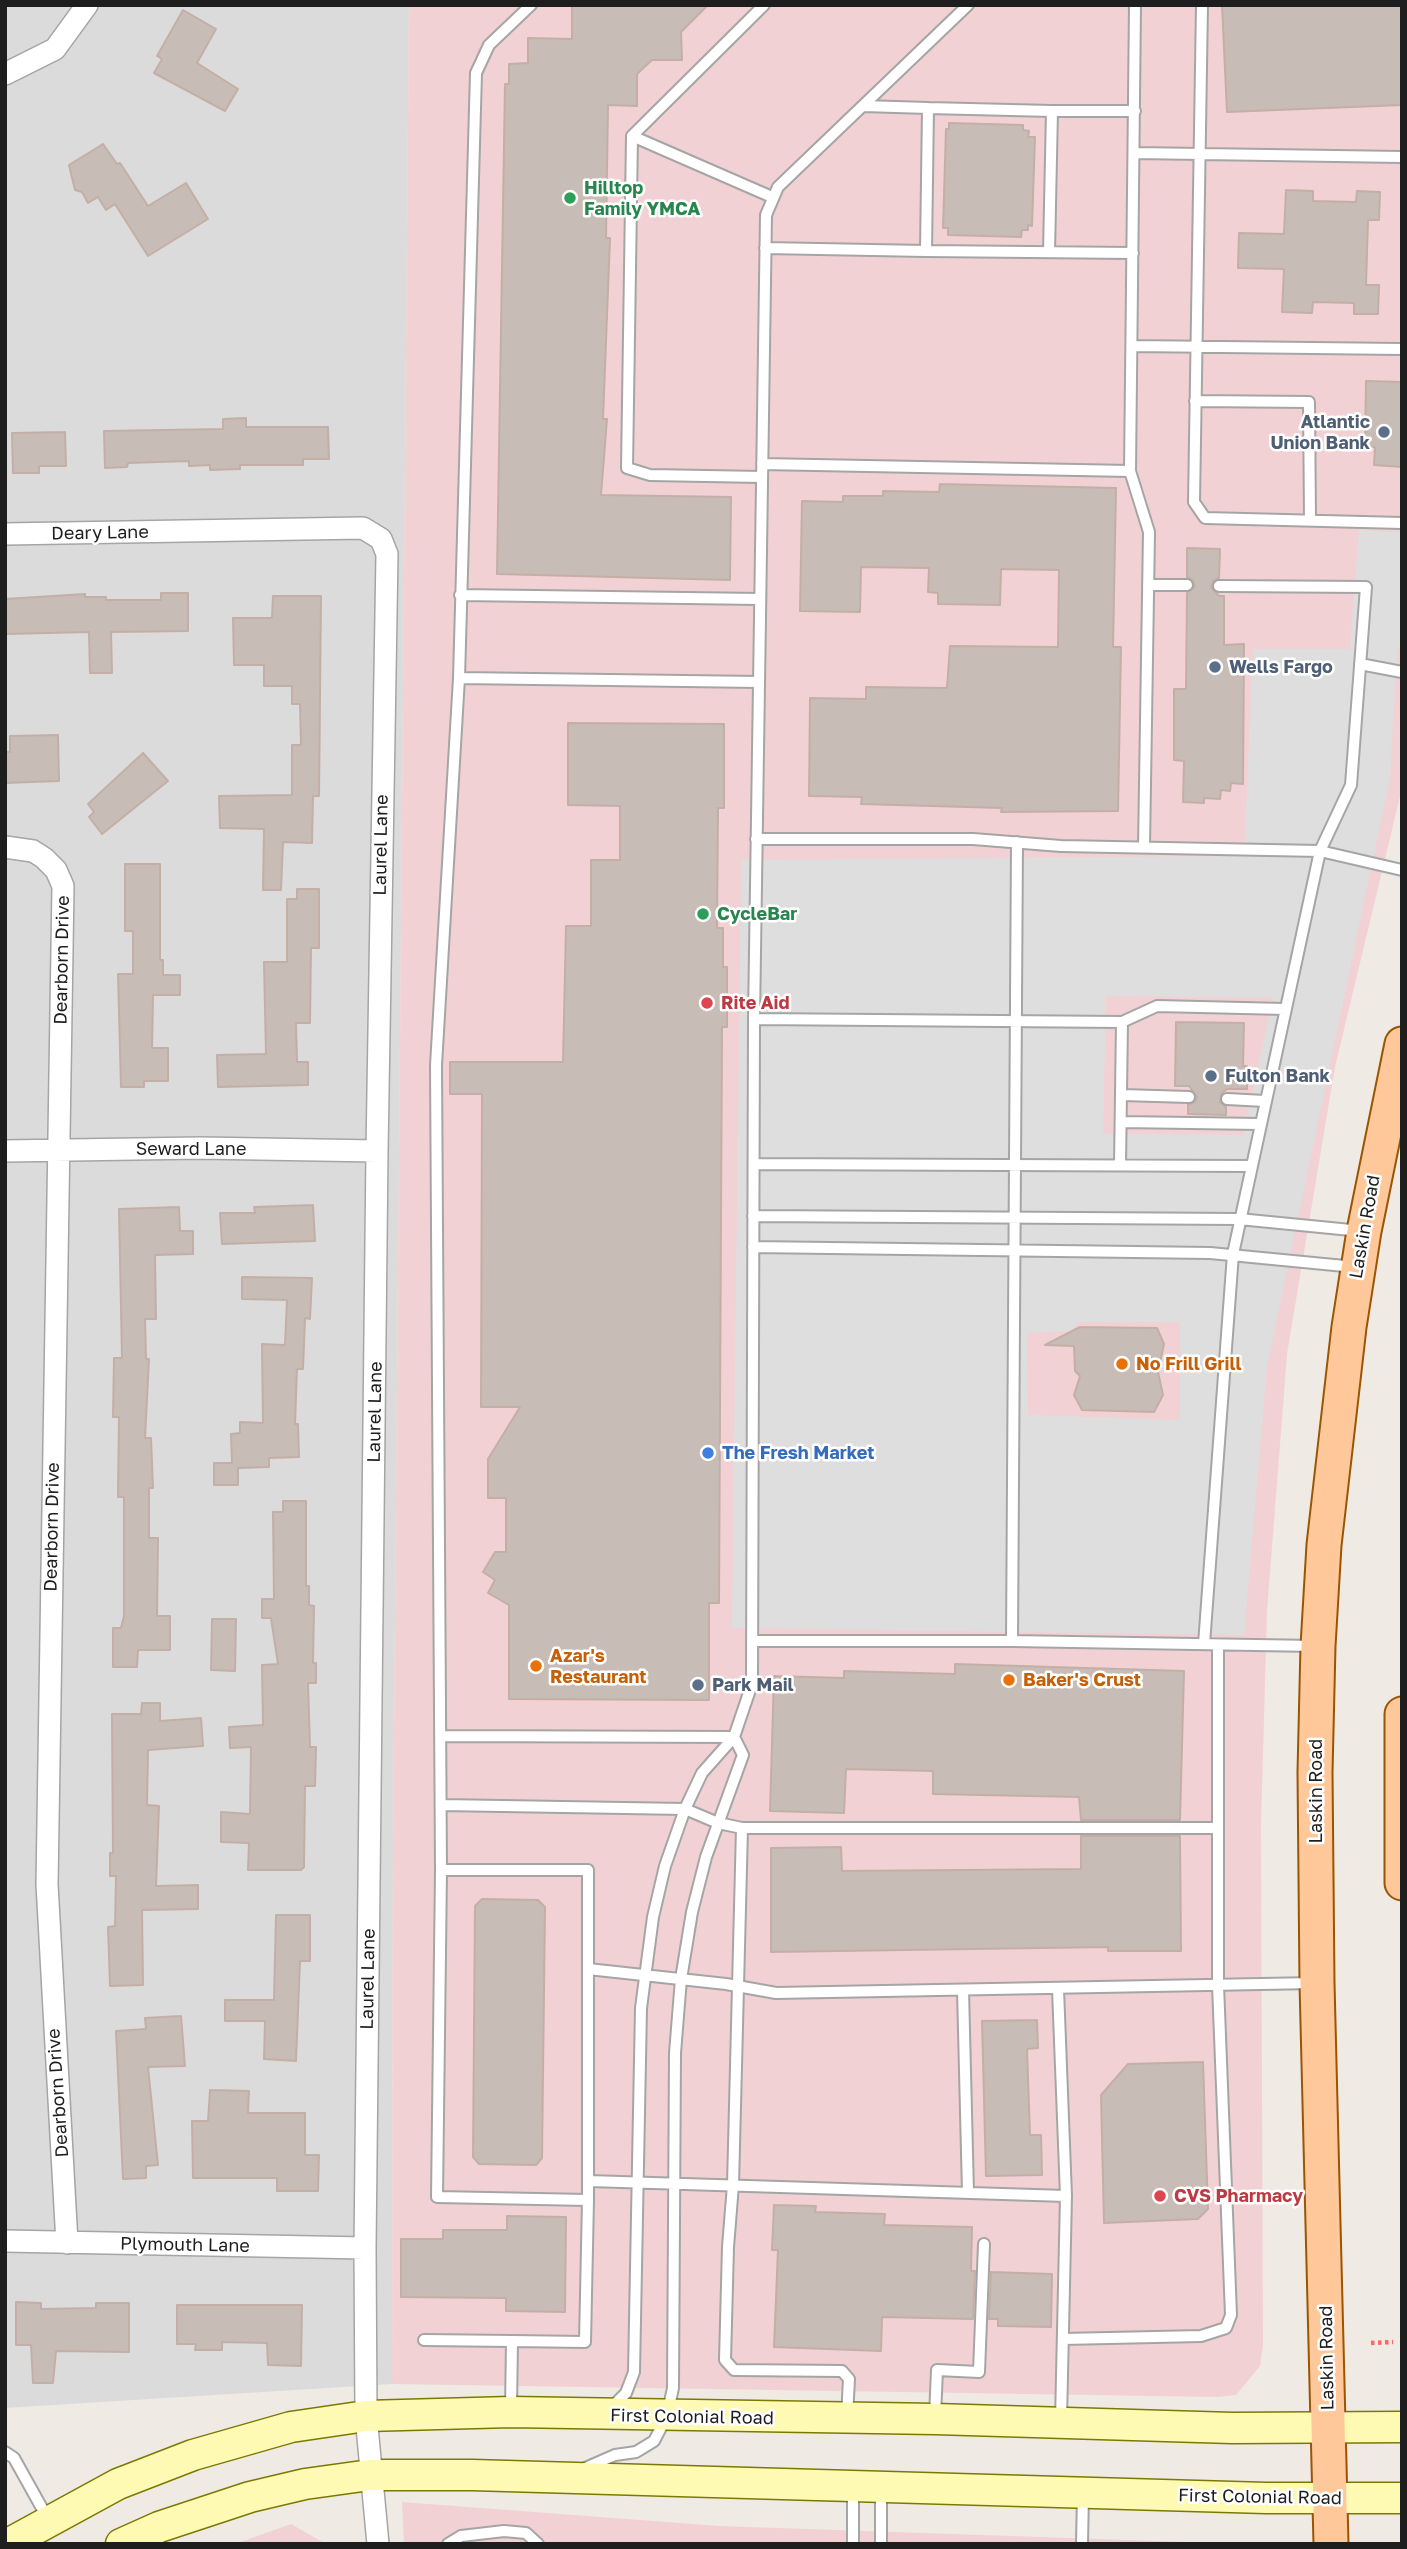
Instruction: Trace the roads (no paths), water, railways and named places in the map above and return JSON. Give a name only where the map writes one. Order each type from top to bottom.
[{"type":"main road","name":"Laskin Road","points":[[1331,2544],[1317,1983],[1315,1772],[1318,1646],[1338,1413],[1358,1267],[1402,1044]]},
{"type":"main road","points":[[1402,1714],[1402,1883]]},
{"type":"main road","name":"First Colonial Road","points":[[8,2544],[118,2484],[193,2455],[290,2427],[366,2416],[511,2412],[604,2416],[935,2419],[1232,2428],[1402,2427]]},
{"type":"main road","name":"First Colonial Road","points":[[125,2543],[250,2497],[305,2484],[370,2475],[1083,2493],[1402,2498]]},
{"type":"street","points":[[5,74],[55,49],[87,5]]},
{"type":"street","name":"Laurel Lane","points":[[196,531],[363,528],[381,540],[387,554],[377,1151],[365,2248],[366,2416],[378,2544]]},
{"type":"street","name":"Deary Lane","points":[[5,534],[196,531]]},
{"type":"street","name":"Dearborn Drive","points":[[5,847],[33,851],[44,858],[56,870],[63,886],[47,1884],[67,2243]]},
{"type":"street","name":"Seward Lane","points":[[5,1151],[200,1147],[377,1151]]},
{"type":"street","name":"Plymouth Lane","points":[[5,2241],[365,2248]]},
{"type":"lane","points":[[531,5],[488,45],[476,73],[459,678],[436,1065],[441,1736],[436,2197],[588,2200]]},
{"type":"lane","points":[[762,477],[650,475],[626,468],[632,136],[764,5]]},
{"type":"lane","points":[[604,2416],[626,2393],[634,2372],[644,1975],[662,1879],[685,1809],[702,1773],[734,1737],[752,1684],[754,1018],[766,215],[778,187],[968,5]]},
{"type":"lane","points":[[1135,5],[1130,471],[1149,532],[1144,848]]},
{"type":"lane","points":[[1202,5],[1194,502],[1205,518],[1402,523]]},
{"type":"lane","points":[[863,106],[1135,111]]},
{"type":"lane","points":[[926,251],[928,108]]},
{"type":"lane","points":[[1049,252],[1052,111]]},
{"type":"lane","points":[[632,136],[772,197]]},
{"type":"lane","points":[[1135,153],[1402,157]]},
{"type":"lane","points":[[765,248],[1133,253]]},
{"type":"lane","points":[[1132,346],[1402,349]]},
{"type":"lane","points":[[1195,401],[1309,402],[1310,520]]},
{"type":"lane","points":[[762,464],[1130,471]]},
{"type":"lane","points":[[1149,585],[1187,585]]},
{"type":"lane","points":[[1203,1644],[1233,1254],[1320,851],[1351,785],[1366,587],[1219,586]]},
{"type":"lane","points":[[460,595],[760,599]]},
{"type":"lane","points":[[1360,664],[1402,672]]},
{"type":"lane","points":[[459,678],[759,682]]},
{"type":"lane","points":[[756,839],[973,839],[1144,848],[1320,851],[1402,870]]},
{"type":"lane","points":[[1012,1641],[1017,842]]},
{"type":"lane","points":[[754,1018],[1122,1022],[1157,1006],[1285,1009]]},
{"type":"lane","points":[[1120,1166],[1122,1022]]},
{"type":"lane","points":[[1122,1095],[1189,1097]]},
{"type":"lane","points":[[1227,1099],[1265,1101]]},
{"type":"lane","points":[[1121,1122],[1260,1124]]},
{"type":"lane","points":[[754,1164],[1251,1166]]},
{"type":"lane","points":[[753,1216],[1240,1219],[1364,1231]]},
{"type":"lane","points":[[753,1247],[1015,1248],[1233,1254],[1358,1267]]},
{"type":"lane","points":[[752,1641],[1012,1641],[1318,1646]]},
{"type":"lane","points":[[1063,2339],[1201,2336],[1226,2328],[1231,2315],[1218,1985],[1217,1644]]},
{"type":"lane","points":[[441,1736],[734,1737]]},
{"type":"lane","points":[[561,2478],[615,2455],[636,2452],[647,2447],[654,2441],[667,2416],[673,2388],[674,2053],[681,1979],[692,1912],[718,1823],[743,1755],[734,1737]]},
{"type":"lane","points":[[441,1805],[685,1809],[718,1823],[742,1828],[1218,1828]]},
{"type":"lane","points":[[742,1828],[733,2185],[727,2247],[725,2360],[734,2370],[842,2371],[849,2379],[847,2419]]},
{"type":"lane","points":[[424,2340],[585,2342],[589,2181],[587,1870],[441,1870]]},
{"type":"lane","points":[[588,1969],[776,1993],[1317,1983]]},
{"type":"lane","points":[[1058,1989],[1066,2196],[1061,2423]]},
{"type":"lane","points":[[963,1990],[968,2193]]},
{"type":"lane","points":[[589,2181],[1066,2196]]},
{"type":"lane","points":[[935,2419],[937,2370],[979,2372],[984,2245]]},
{"type":"lane","points":[[511,2412],[512,2341]]},
{"type":"lane","points":[[5,2452],[14,2458],[48,2520]]},
{"type":"lane","points":[[853,2544],[867,2486]]},
{"type":"lane","points":[[867,2486],[881,2544]]},
{"type":"lane","points":[[1082,2544],[1083,2493]]},
{"type":"lane","points":[[448,2544],[461,2536],[504,2530],[526,2533],[538,2544]]},
{"type":"place","name":"Hilltop Family YMCA","points":[[570,198]]},
{"type":"place","name":"Atlantic Union Bank","points":[[1384,432]]},
{"type":"place","name":"Wells Fargo","points":[[1215,667]]},
{"type":"place","name":"CycleBar","points":[[703,914]]},
{"type":"place","name":"Rite Aid","points":[[707,1003]]},
{"type":"place","name":"Fulton Bank","points":[[1211,1076]]},
{"type":"place","name":"No Frill Grill","points":[[1122,1364]]},
{"type":"place","name":"The Fresh Market","points":[[708,1453]]},
{"type":"place","name":"Azar's Restaurant","points":[[536,1666]]},
{"type":"place","name":"Baker's Crust","points":[[1009,1680]]},
{"type":"place","name":"Park Mail","points":[[698,1685]]},
{"type":"place","name":"CVS Pharmacy","points":[[1160,2196]]}]
